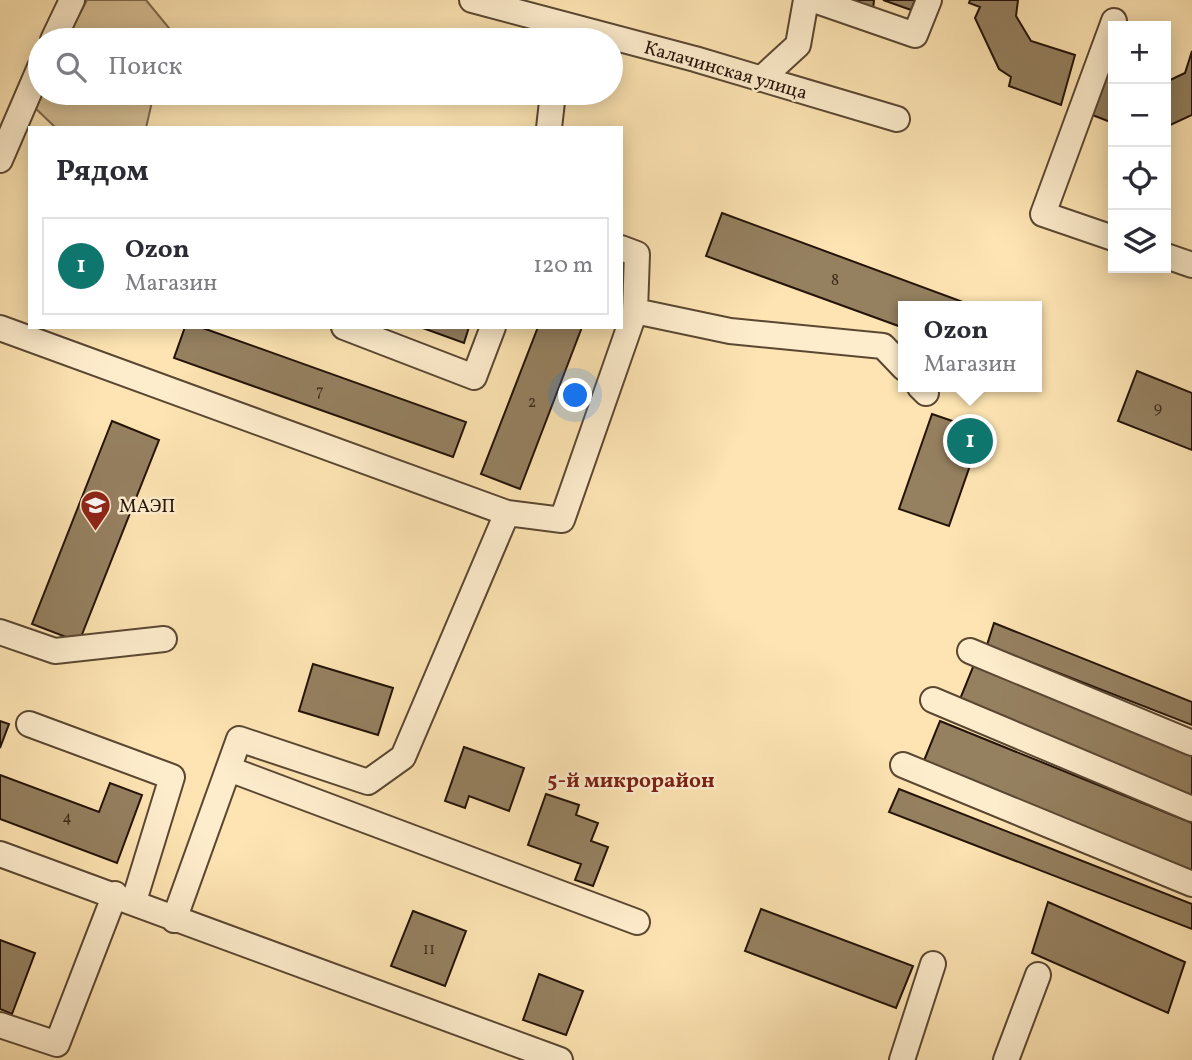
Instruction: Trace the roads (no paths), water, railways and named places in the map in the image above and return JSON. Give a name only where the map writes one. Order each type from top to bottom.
[{"type":"street","points":[[59,28],[72,0]]},
{"type":"street","name":"Калачинская улица","points":[[472,0],[549,28]]},
{"type":"street","points":[[761,79],[797,45],[806,0]]},
{"type":"street","points":[[814,0],[915,36],[929,0]]},
{"type":"street","points":[[1108,37],[1043,214],[1108,236]]},
{"type":"street","name":"Калачинская улица","points":[[623,47],[761,79],[897,119]]},
{"type":"street","points":[[0,160],[28,94]]},
{"type":"street","points":[[549,126],[552,105]]},
{"type":"street","points":[[0,328],[507,513],[562,520],[635,311],[637,254],[623,249]]},
{"type":"street","points":[[1171,258],[1192,265]]},
{"type":"street","points":[[635,311],[730,331],[883,346],[898,362]]},
{"type":"street","points":[[354,329],[396,337],[474,377],[492,329]]},
{"type":"street","points":[[174,920],[239,739],[368,782],[403,757],[507,513]]},
{"type":"street","points":[[0,632],[55,651],[164,639]]},
{"type":"street","points":[[970,651],[1192,743]]},
{"type":"street","points":[[933,700],[1192,809]]},
{"type":"street","points":[[0,1025],[57,1044],[124,898],[172,777],[29,724]]},
{"type":"street","points":[[903,765],[1192,884]]},
{"type":"street","points":[[229,769],[637,922]]},
{"type":"street","points":[[0,854],[560,1060]]},
{"type":"street","points":[[902,1060],[933,964]]},
{"type":"street","points":[[1006,1060],[1038,975]]},
{"type":"place","name":"Ozon","points":[[970,441]]},
{"type":"place","name":"МАЭП","points":[[96,532]]},
{"type":"district","name":"5-й микрорайон","points":[[631,780]]}]
